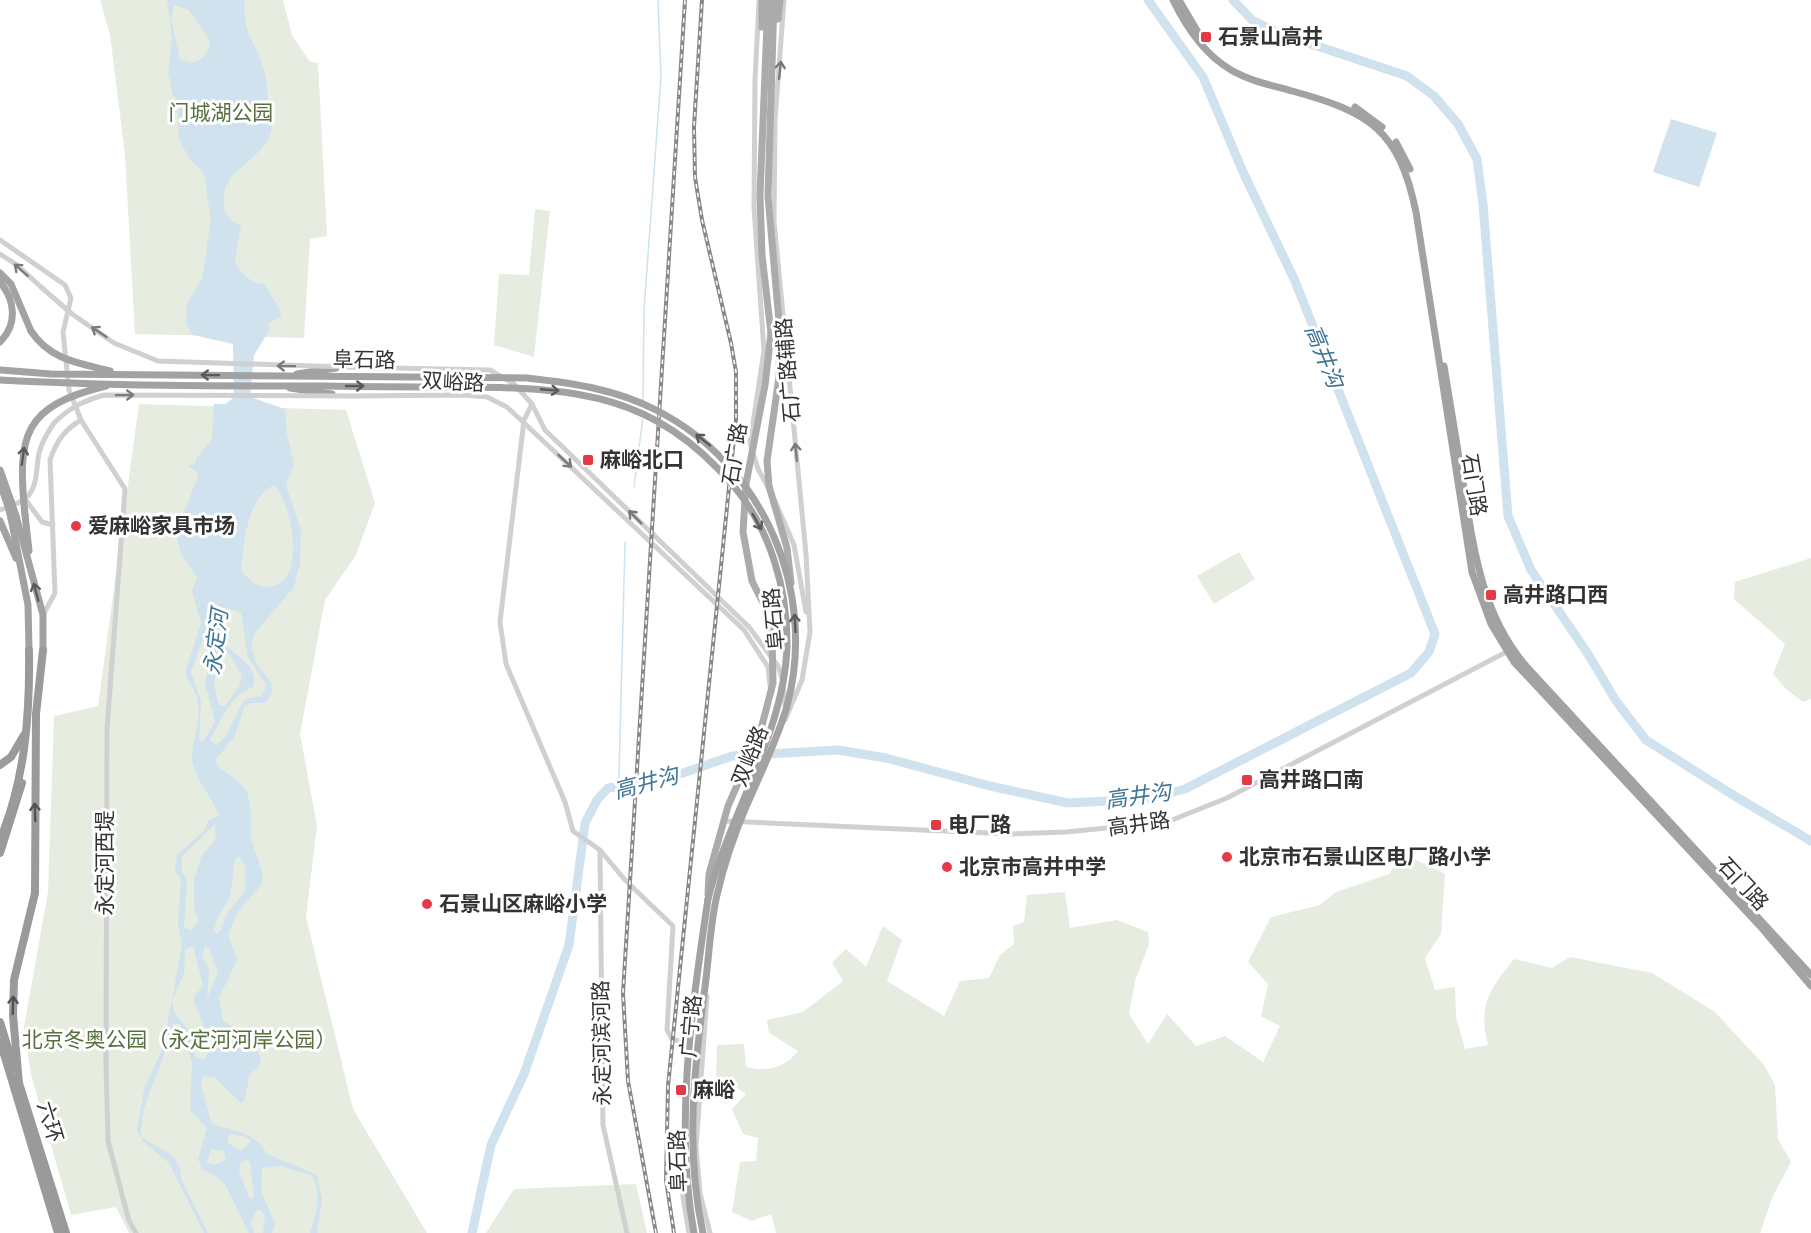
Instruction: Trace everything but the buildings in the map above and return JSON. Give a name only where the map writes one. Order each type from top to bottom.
[{"type":"highway","name":"石门路","points":[[1173,0],[1193,35],[1230,70],[1254,80],[1338,104],[1377,127],[1397,152],[1406,169],[1416,212],[1472,572],[1480,600],[1509,651],[1760,926],[1811,986]]},
{"type":"highway","name":"石门路","points":[[1179,0],[1196,32],[1232,66],[1263,79],[1340,100],[1364,111],[1379,123],[1401,149],[1410,168],[1421,217],[1473,546],[1486,596],[1509,651],[1811,975]]},
{"type":"highway","points":[[0,273],[11,284],[37,341],[54,355],[125,374]]},
{"type":"highway","points":[[0,282],[12,302],[13,314],[10,327],[0,342]]},
{"type":"highway","points":[[1,370],[125,374],[290,375],[345,367]]},
{"type":"highway","name":"阜石路","points":[[290,375],[527,378],[577,383],[613,392],[655,409],[709,445],[758,504],[777,541],[793,597],[795,656],[787,706],[745,810],[717,897],[696,1056],[692,1146],[695,1195],[703,1233]]},
{"type":"highway","points":[[0,380],[275,386],[352,396]]},
{"type":"highway","points":[[31,572],[21,464],[28,433],[46,410],[71,396],[119,383]]},
{"type":"highway","name":"阜石路","points":[[275,386],[525,387],[574,392],[621,405],[651,417],[679,433],[706,454],[741,494],[760,525],[778,576],[785,610],[787,649],[778,705],[717,862],[708,899],[689,1056],[685,1174],[692,1233]]},
{"type":"highway","points":[[0,470],[43,615],[43,650],[36,714],[20,798],[0,853]]},
{"type":"highway","points":[[0,484],[9,502]]},
{"type":"highway","points":[[0,840],[24,760],[30,696],[28,605],[14,517]]},
{"type":"highway","points":[[0,521],[22,571]]},
{"type":"highway","points":[[19,1084],[13,1016],[14,980],[34,893],[36,714]]},
{"type":"highway","points":[[0,765],[11,757],[26,731]]},
{"type":"highway","name":"六环","points":[[0,1022],[66,1233]]},
{"type":"highway","name":"六环","points":[[0,1041],[58,1233]]},
{"type":"main road","points":[[761,0],[763,102]]},
{"type":"main road","name":"石广路","points":[[708,899],[709,874],[728,806],[760,733],[773,683],[772,637],[768,613],[752,581],[743,532],[746,484],[765,385],[771,333],[762,255],[760,195],[768,0]]},
{"type":"main road","name":"石广路","points":[[774,0],[768,196],[780,333],[779,377],[767,461],[769,486],[787,548],[793,597]]},
{"type":"main road","points":[[772,57],[782,0]]},
{"type":"street","name":"石广路辅路","points":[[761,0],[755,79],[754,208],[764,351],[750,443],[758,469],[784,517],[794,545],[805,596],[807,640],[798,682],[783,681]]},
{"type":"street","name":"石广路辅路","points":[[778,736],[797,695],[807,656],[810,611],[774,221],[775,120],[782,0]]},
{"type":"street","points":[[0,240],[65,285],[71,298],[63,332],[64,352],[69,390],[81,420],[70,426],[56,442],[50,460],[48,481],[53,525],[55,593],[43,615]]},
{"type":"street","name":"双峪路","points":[[0,254],[18,265],[72,314],[114,342],[158,361],[490,370],[514,384],[532,404],[545,430],[749,627],[775,660],[783,681],[784,711],[775,744],[741,824]]},
{"type":"street","name":"双峪路","points":[[25,499],[35,483],[40,452],[54,423],[68,410],[85,400],[104,395],[487,397],[507,407],[524,420],[744,630],[768,667],[770,682],[768,712],[726,821]]},
{"type":"street","points":[[532,404],[524,420],[500,622],[506,664],[565,802],[573,831],[600,850],[625,880],[673,926],[667,1030],[672,1039],[689,1044]]},
{"type":"street","name":"永定河西堤","points":[[81,420],[125,489],[107,729],[106,1063],[108,1141],[129,1221],[136,1233]]},
{"type":"street","points":[[0,510],[25,499],[42,522],[53,525]]},
{"type":"street","points":[[794,545],[805,544]]},
{"type":"street","name":"高井路","points":[[726,821],[741,824],[1038,834],[1119,829],[1167,822],[1227,798],[1509,651]]},
{"type":"street","name":"广宁路","points":[[692,1233],[683,1197],[682,1151],[689,1044],[704,903],[726,821]]},
{"type":"street","name":"广宁路","points":[[710,1233],[700,1193],[696,1147],[710,962],[717,901],[728,857],[741,824]]},
{"type":"street","name":"永定河滨河路","points":[[600,850],[603,1125],[627,1233]]},
{"type":"green space","name":"门城湖公园","points":[[100,0],[283,0],[292,35],[310,62],[318,63],[327,236],[310,239],[304,338],[135,334],[125,155],[110,35]]},
{"type":"green space","points":[[535,209],[550,211],[534,357],[494,345],[499,274],[529,275]]},
{"type":"green space","name":"北京冬奥公园（永定河河岸公园）","points":[[139,404],[346,410],[375,503],[356,555],[325,600],[300,734],[317,826],[306,917],[353,1109],[427,1233],[129,1233],[116,1207],[71,1215],[31,1075],[24,1027],[48,892],[54,716],[98,706]]},
{"type":"green space","points":[[1239,552],[1255,579],[1214,604],[1197,576]]},
{"type":"green space","points":[[1811,558],[1811,699],[1803,702],[1787,690],[1773,674],[1785,644],[1734,599],[1735,582]]},
{"type":"green space","points":[[1404,854],[1445,874],[1441,934],[1425,958],[1435,990],[1455,987],[1456,1017],[1465,1049],[1488,1045],[1484,1019],[1485,1008],[1492,989],[1514,959],[1552,968],[1570,957],[1652,973],[1715,1012],[1764,1065],[1775,1085],[1778,1139],[1791,1162],[1773,1196],[1760,1233],[776,1233],[771,1214],[752,1221],[732,1212],[740,1162],[756,1161],[758,1138],[743,1134],[732,1109],[746,1094],[725,1080],[716,1078],[717,1045],[744,1044],[746,1067],[768,1069],[787,1062],[798,1051],[769,1033],[767,1020],[803,1012],[843,981],[832,962],[846,949],[866,967],[883,926],[902,940],[887,981],[944,1016],[960,981],[989,978],[1000,955],[1014,944],[1013,926],[1024,922],[1027,895],[1065,892],[1070,928],[1117,920],[1148,932],[1149,944],[1135,981],[1129,1014],[1148,1044],[1167,1014],[1196,1046],[1225,1036],[1263,1062],[1280,1026],[1261,1016],[1268,984],[1248,962],[1271,917],[1320,905],[1336,892],[1389,874]]},
{"type":"green space","points":[[636,1184],[647,1233],[486,1233],[514,1189]]},
{"type":"water","name":"永定河","points":[[167,0],[245,0],[247,27],[265,75],[271,131],[260,151],[229,181],[224,203],[229,217],[241,226],[235,261],[237,265],[250,279],[264,284],[281,316],[268,324],[269,331],[254,355],[250,397],[285,409],[287,434],[294,464],[286,485],[301,530],[300,563],[294,587],[255,633],[251,645],[256,663],[271,682],[272,694],[265,703],[249,703],[244,707],[235,736],[216,759],[217,766],[238,781],[247,791],[251,809],[251,838],[263,875],[261,885],[237,913],[228,934],[237,960],[219,998],[223,1021],[252,1039],[261,1059],[259,1067],[250,1074],[244,1101],[241,1103],[215,1078],[203,1076],[201,1085],[212,1124],[251,1137],[267,1154],[317,1175],[322,1200],[317,1233],[310,1233],[318,1196],[311,1175],[280,1166],[262,1168],[261,1191],[275,1224],[272,1233],[263,1233],[265,1216],[261,1210],[257,1210],[251,1222],[254,1233],[249,1233],[225,1184],[203,1170],[198,1159],[207,1128],[190,1110],[192,1063],[180,1024],[173,1024],[171,1028],[164,1056],[145,1107],[141,1137],[170,1154],[179,1165],[182,1181],[208,1233],[204,1233],[169,1163],[143,1141],[137,1130],[144,1089],[165,1038],[182,944],[178,925],[181,880],[175,871],[177,855],[205,830],[208,821],[219,815],[198,778],[193,763],[192,755],[199,707],[186,670],[201,623],[192,591],[197,577],[181,554],[176,532],[199,474],[188,466],[196,463],[196,459],[212,439],[214,404],[226,404],[234,397],[233,344],[193,335],[186,324],[187,304],[202,279],[211,220],[204,174],[189,158],[179,139],[178,104],[166,102],[178,98],[173,96],[168,74],[172,37]],"holes":[[[174,5],[189,10],[210,41],[207,52],[200,60],[186,62],[180,59],[171,19]],[[272,486],[276,487],[282,497],[291,525],[293,542],[289,571],[283,581],[272,586],[254,583],[241,570],[248,524],[263,493]],[[229,609],[241,613],[248,657],[267,686],[261,696],[244,700],[225,738],[215,745],[210,740],[223,716],[239,695],[253,687],[254,680],[250,667],[223,642],[224,617]],[[211,617],[218,619],[205,683],[215,722],[203,742],[199,739],[201,701],[191,672]],[[222,651],[229,654],[242,676],[240,685],[225,706],[219,705],[214,685],[218,655]],[[215,824],[216,838],[201,857],[194,880],[194,908],[199,921],[192,930],[184,928],[187,881],[182,872],[182,856]],[[239,856],[245,866],[245,891],[226,915],[221,930],[217,934],[214,930],[217,919],[230,897],[235,860]],[[193,946],[203,986],[195,995],[194,1002],[212,1044],[204,1060],[195,1056],[190,1032],[174,1012],[172,1001],[184,974],[185,950]],[[205,947],[209,949],[218,973],[207,998],[209,969],[202,956]],[[231,1134],[247,1137],[251,1142],[241,1150],[228,1143],[228,1137]],[[211,1149],[224,1151],[226,1160],[214,1165],[207,1163]],[[246,1159],[250,1162],[254,1196],[250,1200],[239,1172],[240,1164]]]},
{"type":"water","points":[[1671,119],[1717,133],[1699,187],[1653,172]]},
{"type":"waterway","points":[[643,400],[644,310],[661,76],[658,0]]},
{"type":"waterway","name":"高井沟","points":[[472,1233],[491,1145],[524,1074],[569,945],[585,823],[597,800],[608,788],[660,781],[732,756],[838,750],[886,758],[990,786],[1068,803],[1145,799],[1185,789],[1411,673],[1429,652],[1435,634],[1295,281],[1243,172],[1203,77],[1148,0]]},
{"type":"waterway","points":[[1233,0],[1252,20],[1281,34],[1407,76],[1434,96],[1458,124],[1477,159],[1483,204],[1508,516],[1531,570],[1588,654],[1616,701],[1646,740],[1811,841]]},
{"type":"waterway","points":[[634,487],[643,417]]},
{"type":"waterway","points":[[615,787],[619,776],[625,542]]},
{"type":"railway","points":[[656,1233],[628,1081],[623,993],[685,0]]},
{"type":"railway","points":[[674,1233],[666,1180],[668,1086],[736,419],[736,372],[702,220],[695,177],[694,127],[702,0]]},
{"type":"place","name":"石景山高井","points":[[1206,37]]},
{"type":"place","name":"麻峪北口","points":[[588,460]]},
{"type":"place","name":"爱麻峪家具市场","points":[[76,526]]},
{"type":"place","name":"高井路口西","points":[[1491,595]]},
{"type":"place","name":"高井路口南","points":[[1247,780]]},
{"type":"place","name":"电厂路","points":[[936,825]]},
{"type":"place","name":"北京市石景山区电厂路小学","points":[[1227,857]]},
{"type":"place","name":"北京市高井中学","points":[[947,867]]},
{"type":"place","name":"石景山区麻峪小学","points":[[427,904]]},
{"type":"place","name":"麻峪","points":[[681,1090]]}]
